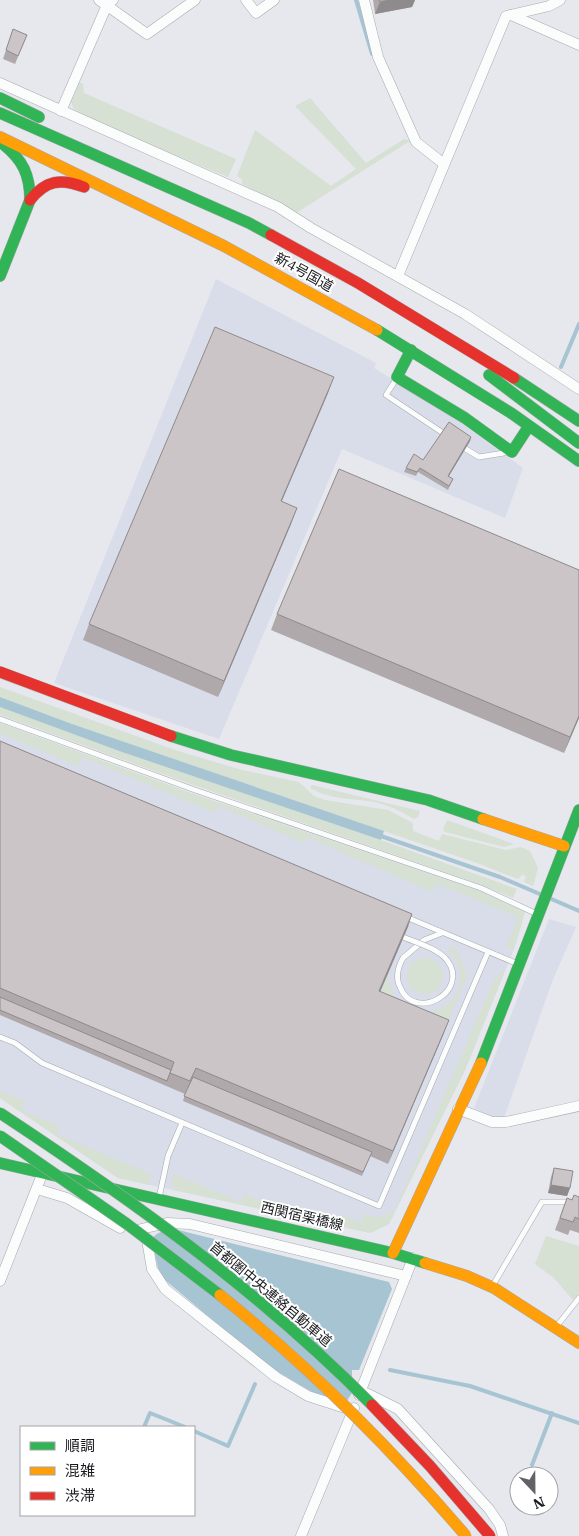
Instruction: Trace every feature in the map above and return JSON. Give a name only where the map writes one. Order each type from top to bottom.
[{"type":"main road","points":[[0,98],[124,157],[150,178]]},
{"type":"main road","name":"新4号国道","points":[[0,113],[249,223],[343,274],[506,372],[579,421]]},
{"type":"main road","name":"新4号国道","points":[[0,137],[253,261],[411,350],[529,426],[579,461]]},
{"type":"main road","points":[[0,141],[12,150],[29,172],[30,200]]},
{"type":"main road","points":[[0,276],[30,200],[39,187],[57,180],[69,181],[172,220]]},
{"type":"main road","points":[[426,324],[579,443]]},
{"type":"main road","points":[[411,350],[397,377],[465,418],[512,452],[529,426]]},
{"type":"main road","points":[[0,672],[178,738],[231,755],[428,800],[564,846]]},
{"type":"main road","points":[[394,1253],[490,1041],[551,878],[579,810]]},
{"type":"main road","name":"首都圏中央連絡自動車道","points":[[0,1113],[120,1194],[227,1274],[313,1348],[398,1430],[490,1536]]},
{"type":"main road","points":[[0,1136],[108,1209],[200,1278],[300,1362],[383,1443],[466,1536]]},
{"type":"main road","name":"西関宿栗橋線","points":[[0,1163],[159,1198],[413,1258],[467,1276],[491,1287],[579,1343]]},
{"type":"street","points":[[61,111],[106,2],[147,34],[195,0]]},
{"type":"street","points":[[246,0],[256,13],[274,0]]},
{"type":"street","points":[[364,0],[378,57],[416,142],[444,164]]},
{"type":"street","points":[[398,276],[506,16],[549,6],[560,0]]},
{"type":"street","points":[[511,15],[579,45]]},
{"type":"street","points":[[0,83],[278,207],[311,228],[465,314],[579,389]]},
{"type":"street","points":[[458,1109],[492,1122],[506,1122],[579,1106]]},
{"type":"street","points":[[0,1281],[43,1172]]},
{"type":"street","points":[[37,1189],[67,1198],[118,1228],[146,1230],[167,1223],[190,1224],[406,1276]]},
{"type":"street","points":[[146,1230],[152,1269],[157,1280],[165,1289],[276,1377],[308,1396],[353,1410]]},
{"type":"street","points":[[301,1536],[413,1258]]},
{"type":"street","points":[[361,1390],[386,1401],[408,1418],[489,1508],[500,1525],[503,1536]]},
{"type":"lane","points":[[397,377],[386,395],[448,437]]},
{"type":"lane","points":[[456,442],[479,457],[512,452]]},
{"type":"lane","points":[[0,719],[195,790],[480,888],[538,914]]},
{"type":"lane","points":[[398,914],[520,965]]},
{"type":"lane","points":[[403,937],[436,951],[447,960],[452,978],[450,988],[445,996],[437,1001],[423,1003],[415,1002],[403,993],[398,981],[398,974],[404,958],[424,940],[443,933]]},
{"type":"lane","points":[[0,1037],[15,1044],[42,1063],[379,1206],[488,952]]},
{"type":"lane","points":[[159,1198],[168,1156],[182,1122]]},
{"type":"lane","points":[[491,1287],[542,1202],[579,1202]]},
{"type":"lane","points":[[555,1327],[579,1298]]},
{"type":"shaded area","points":[[80,82],[83,84],[84,93],[236,159],[228,177],[102,125],[74,109],[71,102]]},
{"type":"shaded area","points":[[310,98],[366,163],[404,139],[410,141],[296,213],[242,184],[242,179],[237,176],[255,130],[331,186],[356,169],[295,106]]},
{"type":"shaded area","points":[[216,279],[376,363],[374,368],[451,415],[523,468],[505,518],[342,449],[219,739],[54,683]]},
{"type":"shaded area","points":[[0,687],[178,751],[242,770],[299,782],[314,796],[325,800],[388,810],[413,823],[413,831],[439,841],[442,834],[506,850],[521,847],[530,851],[538,868],[533,886],[524,882],[526,876],[522,875],[518,879],[477,863],[72,724],[0,697]]},
{"type":"shaded area","points":[[0,707],[122,752],[381,840],[517,889],[513,898],[482,885],[185,782],[0,715]]},
{"type":"shaded area","points":[[0,723],[185,791],[480,891],[525,912],[516,944],[466,1068],[389,1224],[370,1233],[118,1178],[0,1098]]},
{"type":"shaded area","points":[[0,723],[185,791],[480,891],[525,912],[513,950],[506,947],[518,917],[436,883],[432,892],[307,837],[304,843],[218,806],[215,813],[82,757],[78,766],[0,733]]},
{"type":"shaded area","points":[[312,785],[420,811],[418,817],[414,819],[380,803],[326,795],[310,788]]},
{"type":"shaded area","points":[[447,820],[514,844],[504,847],[445,832],[443,830]]},
{"type":"shaded area","points":[[549,919],[576,927],[552,982],[504,1118],[494,1118],[474,1108]]},
{"type":"shaded area","points":[[449,946],[457,950],[467,976],[445,1028],[379,994],[386,978],[395,999],[424,1013],[446,1005],[454,998],[460,980],[459,969],[448,949]]},
{"type":"shaded area","points":[[425,958],[432,959],[438,963],[442,969],[442,983],[438,989],[432,993],[425,994],[418,993],[412,989],[408,983],[407,976],[408,969],[412,963],[418,959]]},
{"type":"shaded area","points":[[505,970],[466,1068],[389,1224],[370,1233],[174,1190],[175,1186],[171,1185],[174,1174],[241,1202],[245,1194],[286,1212],[291,1213],[295,1205],[338,1222],[342,1214],[361,1223],[365,1213],[376,1218],[394,1212],[494,980]]},
{"type":"shaded area","points":[[0,1091],[25,1101],[21,1110],[60,1126],[57,1134],[151,1174],[149,1185],[118,1178],[0,1098]]},
{"type":"shaded area","points":[[546,1236],[579,1246],[579,1293],[573,1300],[554,1278],[535,1264]]},
{"type":"water","points":[[0,697],[72,724],[384,831],[381,840],[122,752],[0,707]]},
{"type":"water","points":[[178,1230],[389,1282],[392,1289],[359,1370],[352,1370],[352,1393],[343,1407],[314,1393],[265,1364],[165,1280],[158,1268],[152,1239],[160,1232]]},
{"type":"building","points":[[13,29],[27,35],[18,56],[6,50]]},
{"type":"building","points":[[215,327],[334,377],[281,501],[297,508],[224,681],[89,624]]},
{"type":"building","points":[[449,422],[471,437],[448,476],[453,479],[449,486],[420,468],[417,472],[406,468],[414,454],[423,460]]},
{"type":"building","points":[[339,469],[579,570],[579,716],[570,737],[277,614]]},
{"type":"building","points":[[0,741],[412,914],[379,991],[449,1020],[393,1151],[196,1068],[190,1081],[170,1073],[174,1062],[0,988]]},
{"type":"building","points":[[0,997],[171,1070],[167,1081],[0,1010]]},
{"type":"building","points":[[193,1077],[372,1152],[363,1172],[184,1096]]},
{"type":"building","points":[[554,1168],[573,1171],[570,1188],[551,1185]]},
{"type":"building","points":[[574,1195],[579,1197],[579,1219],[575,1217],[573,1222],[560,1218],[567,1198],[572,1200]]},
{"type":"waterway","points":[[356,0],[372,54]]},
{"type":"waterway","points":[[561,367],[579,324]]},
{"type":"waterway","points":[[378,835],[500,877],[579,911]]},
{"type":"waterway","points":[[390,1370],[470,1386],[579,1423]]},
{"type":"waterway","points":[[195,1431],[228,1446],[255,1384]]},
{"type":"waterway","points":[[144,1426],[150,1413],[182,1426]]},
{"type":"waterway","points":[[532,1465],[552,1413]]},
{"type":"traffic: fast","points":[[0,98],[39,117]]},
{"type":"traffic: fast","points":[[0,113],[249,223],[271,235]]},
{"type":"traffic: fast","points":[[3,144],[16,156],[24,169],[29,183],[30,200]]},
{"type":"traffic: fast","points":[[0,276],[30,200]]},
{"type":"traffic: fast","points":[[377,330],[511,413],[579,461]]},
{"type":"traffic: fast","points":[[411,350],[397,377],[465,418],[512,452],[529,426]]},
{"type":"traffic: fast","points":[[489,375],[579,443]]},
{"type":"traffic: fast","points":[[514,378],[579,421]]},
{"type":"traffic: fast","points":[[171,736],[231,755],[428,800],[483,819]]},
{"type":"traffic: fast","points":[[481,1063],[579,810]]},
{"type":"traffic: fast","points":[[0,1113],[98,1179],[194,1249],[286,1324],[372,1405]]},
{"type":"traffic: fast","points":[[0,1136],[127,1224],[220,1295]]},
{"type":"traffic: fast","points":[[0,1163],[393,1253],[425,1263]]},
{"type":"traffic: slow","points":[[0,137],[224,246],[377,330]]},
{"type":"traffic: slow","points":[[483,819],[564,846]]},
{"type":"traffic: slow","points":[[393,1253],[481,1063]]},
{"type":"traffic: slow","points":[[425,1263],[467,1276],[494,1288],[579,1343]]},
{"type":"traffic: slow","points":[[220,1295],[286,1351],[349,1410],[409,1471],[466,1536]]},
{"type":"traffic: jam","points":[[30,200],[42,188],[54,183],[68,182],[84,187]]},
{"type":"traffic: jam","points":[[271,235],[358,283],[514,378]]},
{"type":"traffic: jam","points":[[0,672],[171,736]]},
{"type":"traffic: jam","points":[[372,1405],[430,1466],[490,1536]]}]
